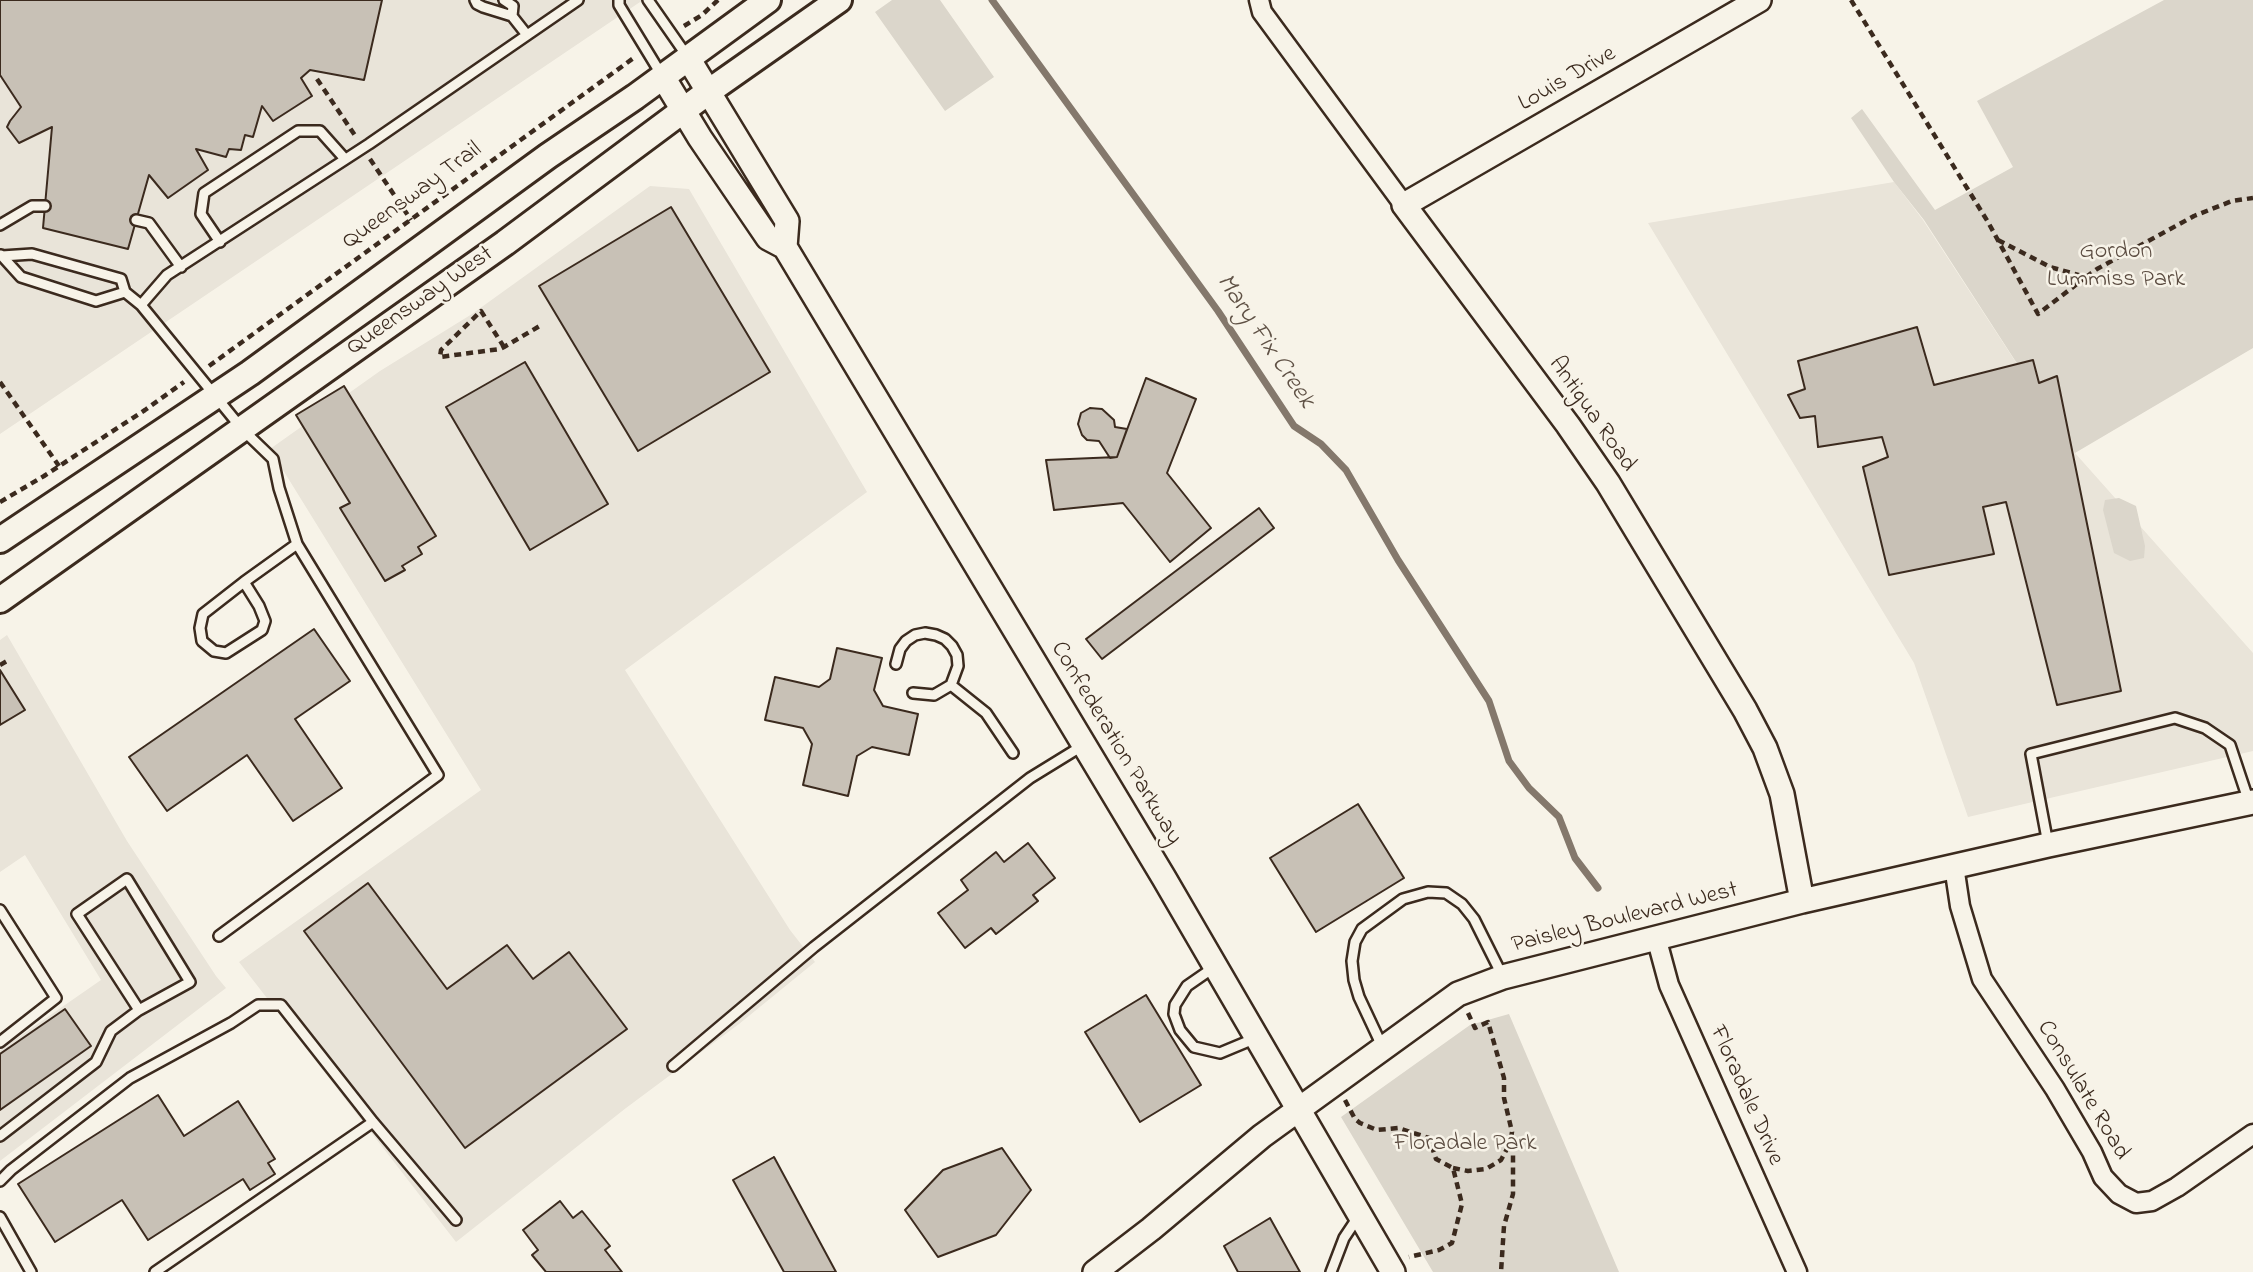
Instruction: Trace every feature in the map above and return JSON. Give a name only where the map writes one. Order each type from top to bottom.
[{"type":"main road","name":"Queensway West","points":[[0,540],[215,396],[768,0]]},
{"type":"main road","name":"Queensway West","points":[[0,600],[505,243],[708,92],[839,0]]},
{"type":"street","name":"Antigua Road","points":[[1259,0],[1262,12],[1568,425],[1608,483],[1745,710],[1765,748],[1782,794],[1802,901]]},
{"type":"street","name":"Louis Drive","points":[[1404,205],[1759,0]]},
{"type":"street","name":"Confederation Parkway","points":[[688,58],[787,221],[785,247]]},
{"type":"street","name":"Confederation Parkway","points":[[663,77],[700,138],[768,238],[785,247],[1216,966],[1391,1267]]},
{"type":"street","name":"Paisley Boulevard West","points":[[1095,1272],[1262,1136],[1458,994],[1503,977],[1802,901],[2048,845],[2251,803]]},
{"type":"street","name":"Consulate Road","points":[[1954,866],[1960,906],[1982,979],[2055,1089],[2092,1152],[2103,1177],[2119,1194],[2136,1203],[2152,1201],[2177,1188],[2253,1134]]},
{"type":"street","name":"Floradale Drive","points":[[1656,937],[1669,985],[1797,1272]]},
{"type":"lane","points":[[475,0],[483,7],[512,16],[527,35]]},
{"type":"lane","points":[[505,0],[513,6],[512,16]]},
{"type":"lane","points":[[141,305],[167,275],[345,159],[578,0]]},
{"type":"lane","points":[[620,0],[619,5],[663,77]]},
{"type":"lane","points":[[648,0],[688,58]]},
{"type":"lane","points":[[220,242],[201,214],[204,193],[298,131],[320,131],[345,159]]},
{"type":"lane","points":[[0,225],[32,206],[45,206]]},
{"type":"lane","points":[[136,220],[149,223],[181,267]]},
{"type":"lane","points":[[1,255],[32,254],[121,279],[125,292],[141,305],[243,430],[273,459],[279,488],[297,544],[438,775],[219,936]]},
{"type":"lane","points":[[1,255],[20,277],[96,301],[125,292]]},
{"type":"lane","points":[[244,582],[265,621],[262,630],[226,653],[214,651],[202,641],[200,628],[203,614],[244,582],[297,544]]},
{"type":"lane","points":[[895,664],[906,640],[915,635],[936,635],[952,646],[957,655],[958,666],[951,685],[934,695],[914,693]]},
{"type":"lane","points":[[951,685],[986,713],[1013,753]]},
{"type":"lane","points":[[2048,845],[2031,754],[2175,718],[2205,728],[2230,745],[2251,803]]},
{"type":"lane","points":[[673,1066],[814,947],[1030,778],[1083,745]]},
{"type":"lane","points":[[0,1136],[96,1062],[111,1031],[139,1010],[190,982],[127,880],[77,915],[139,1010]]},
{"type":"lane","points":[[1383,1049],[1359,997],[1352,961],[1355,942],[1362,929],[1403,899],[1428,892],[1446,893],[1461,904],[1474,919],[1503,977]]},
{"type":"lane","points":[[0,910],[56,998],[0,1042]]},
{"type":"lane","points":[[1216,966],[1187,986],[1175,1005],[1174,1014],[1180,1030],[1194,1047],[1220,1053],[1258,1038]]},
{"type":"lane","points":[[0,1181],[130,1078],[231,1023],[258,1004],[281,1005],[373,1122],[456,1220]]},
{"type":"lane","points":[[155,1272],[373,1122]]},
{"type":"lane","points":[[1331,1272],[1344,1238],[1359,1214]]},
{"type":"lane","points":[[0,1217],[31,1272]]},
{"type":"path","points":[[702,15],[718,0]]},
{"type":"path","points":[[1851,0],[1998,240],[2038,314],[2097,268],[2194,216],[2232,201],[2253,198]]},
{"type":"path","name":"Queensway Trail","points":[[229,353],[617,69]]},
{"type":"path","points":[[1998,240],[2050,267],[2087,277]]},
{"type":"path","points":[[504,347],[481,311],[441,350],[440,358],[500,349],[504,347],[543,324]]},
{"type":"path","points":[[0,382],[59,466]]},
{"type":"path","points":[[0,502],[145,410],[167,393]]},
{"type":"path","points":[[0,665],[7,661]]},
{"type":"path","points":[[1337,1083],[1355,1119],[1360,1123],[1377,1130],[1398,1128],[1429,1138],[1436,1159],[1453,1168],[1468,1171],[1486,1169],[1501,1160],[1510,1144],[1512,1132],[1504,1098],[1504,1078],[1488,1021],[1475,1028],[1458,994]]},
{"type":"path","points":[[1501,1272],[1504,1226],[1513,1194],[1513,1155],[1510,1144]]},
{"type":"path","points":[[1391,1267],[1452,1243],[1462,1204],[1453,1168]]},
{"type":"shaded area","points":[[0,0],[643,0],[0,434]]},
{"type":"shaded area","points":[[1894,182],[1923,220],[2075,453],[2253,653],[2253,751],[1968,817],[1914,663],[1648,223]]},
{"type":"shaded area","points":[[650,186],[689,189],[867,492],[625,670],[790,930],[815,962],[739,1024],[626,1108],[456,1242],[239,962],[481,790],[270,449],[380,371],[472,314]]},
{"type":"shaded area","points":[[7,635],[127,841],[226,988],[0,1161],[0,1050],[101,980],[25,855],[0,872],[0,640]]},
{"type":"green space","points":[[892,0],[940,0],[994,77],[945,111],[875,12]]},
{"type":"green space","name":"Gordon Lummiss Park","points":[[2164,0],[2253,0],[2253,348],[2075,453],[1924,220],[1894,182],[1851,118],[1862,109],[1935,210],[2013,167],[1977,101]]},
{"type":"green space","points":[[2119,498],[2136,506],[2145,546],[2144,558],[2130,561],[2114,553],[2103,510],[2105,500]]},
{"type":"green space","name":"Floradale Park","points":[[1509,1014],[1619,1272],[1433,1272],[1341,1117],[1470,1025]]},
{"type":"building","points":[[0,0],[382,0],[364,80],[310,70],[301,78],[312,96],[273,121],[262,106],[253,137],[245,135],[241,150],[229,149],[226,157],[196,149],[208,170],[168,198],[149,175],[128,249],[43,228],[52,127],[19,143],[7,127],[21,107],[0,75]]},
{"type":"building","points":[[671,207],[770,372],[638,451],[539,286]]},
{"type":"building","points":[[1917,327],[1934,385],[2033,360],[2039,383],[2057,376],[2121,691],[2057,705],[2006,502],[1983,507],[1994,554],[1889,575],[1863,467],[1888,457],[1882,437],[1818,447],[1815,416],[1800,418],[1788,395],[1805,389],[1798,361]]},
{"type":"building","points":[[525,362],[608,504],[530,550],[446,407]]},
{"type":"building","points":[[1146,378],[1196,399],[1167,473],[1211,528],[1170,562],[1123,503],[1054,510],[1046,460],[1117,457]]},
{"type":"building","points":[[344,386],[436,536],[418,547],[422,554],[402,566],[405,570],[385,581],[340,508],[350,503],[296,415]]},
{"type":"building","points":[[1090,408],[1102,409],[1114,420],[1115,427],[1127,429],[1117,457],[1110,458],[1099,441],[1087,440],[1082,435],[1078,424],[1081,413]]},
{"type":"building","points":[[1259,508],[1274,528],[1102,659],[1086,639]]},
{"type":"building","points":[[314,629],[350,681],[295,719],[342,788],[293,821],[247,755],[167,811],[129,757]]},
{"type":"building","points":[[837,648],[882,658],[874,690],[883,706],[918,714],[909,755],[872,747],[857,756],[848,796],[803,785],[812,744],[803,728],[765,720],[775,677],[819,687],[830,679]]},
{"type":"building","points":[[0,670],[25,710],[0,725]]},
{"type":"building","points":[[1358,804],[1404,878],[1316,932],[1270,858]]},
{"type":"building","points":[[1028,843],[1055,878],[1033,895],[1038,901],[996,934],[991,928],[965,948],[938,913],[968,890],[961,880],[996,852],[1004,862]]},
{"type":"building","points":[[368,883],[447,989],[507,945],[533,979],[569,952],[627,1029],[465,1148],[304,931]]},
{"type":"building","points":[[1146,995],[1201,1085],[1140,1122],[1085,1032]]},
{"type":"building","points":[[65,1009],[91,1046],[0,1110],[0,1054]]},
{"type":"building","points":[[158,1095],[184,1136],[238,1101],[275,1159],[268,1163],[275,1174],[250,1190],[243,1179],[148,1240],[122,1200],[55,1242],[18,1184]]},
{"type":"building","points":[[1002,1148],[1031,1190],[996,1235],[938,1257],[905,1210],[943,1170]]},
{"type":"building","points":[[774,1157],[836,1272],[784,1272],[733,1180]]},
{"type":"building","points":[[560,1201],[573,1218],[582,1211],[610,1246],[605,1250],[622,1272],[546,1272],[532,1255],[538,1250],[523,1230]]},
{"type":"building","points":[[1270,1218],[1300,1272],[1238,1272],[1224,1246]]},
{"type":"waterway","name":"Mary Fix Creek","points":[[992,0],[1218,311],[1294,426],[1321,444],[1346,470],[1398,560],[1489,701],[1509,761],[1529,788],[1559,817],[1575,858],[1598,888]]}]
